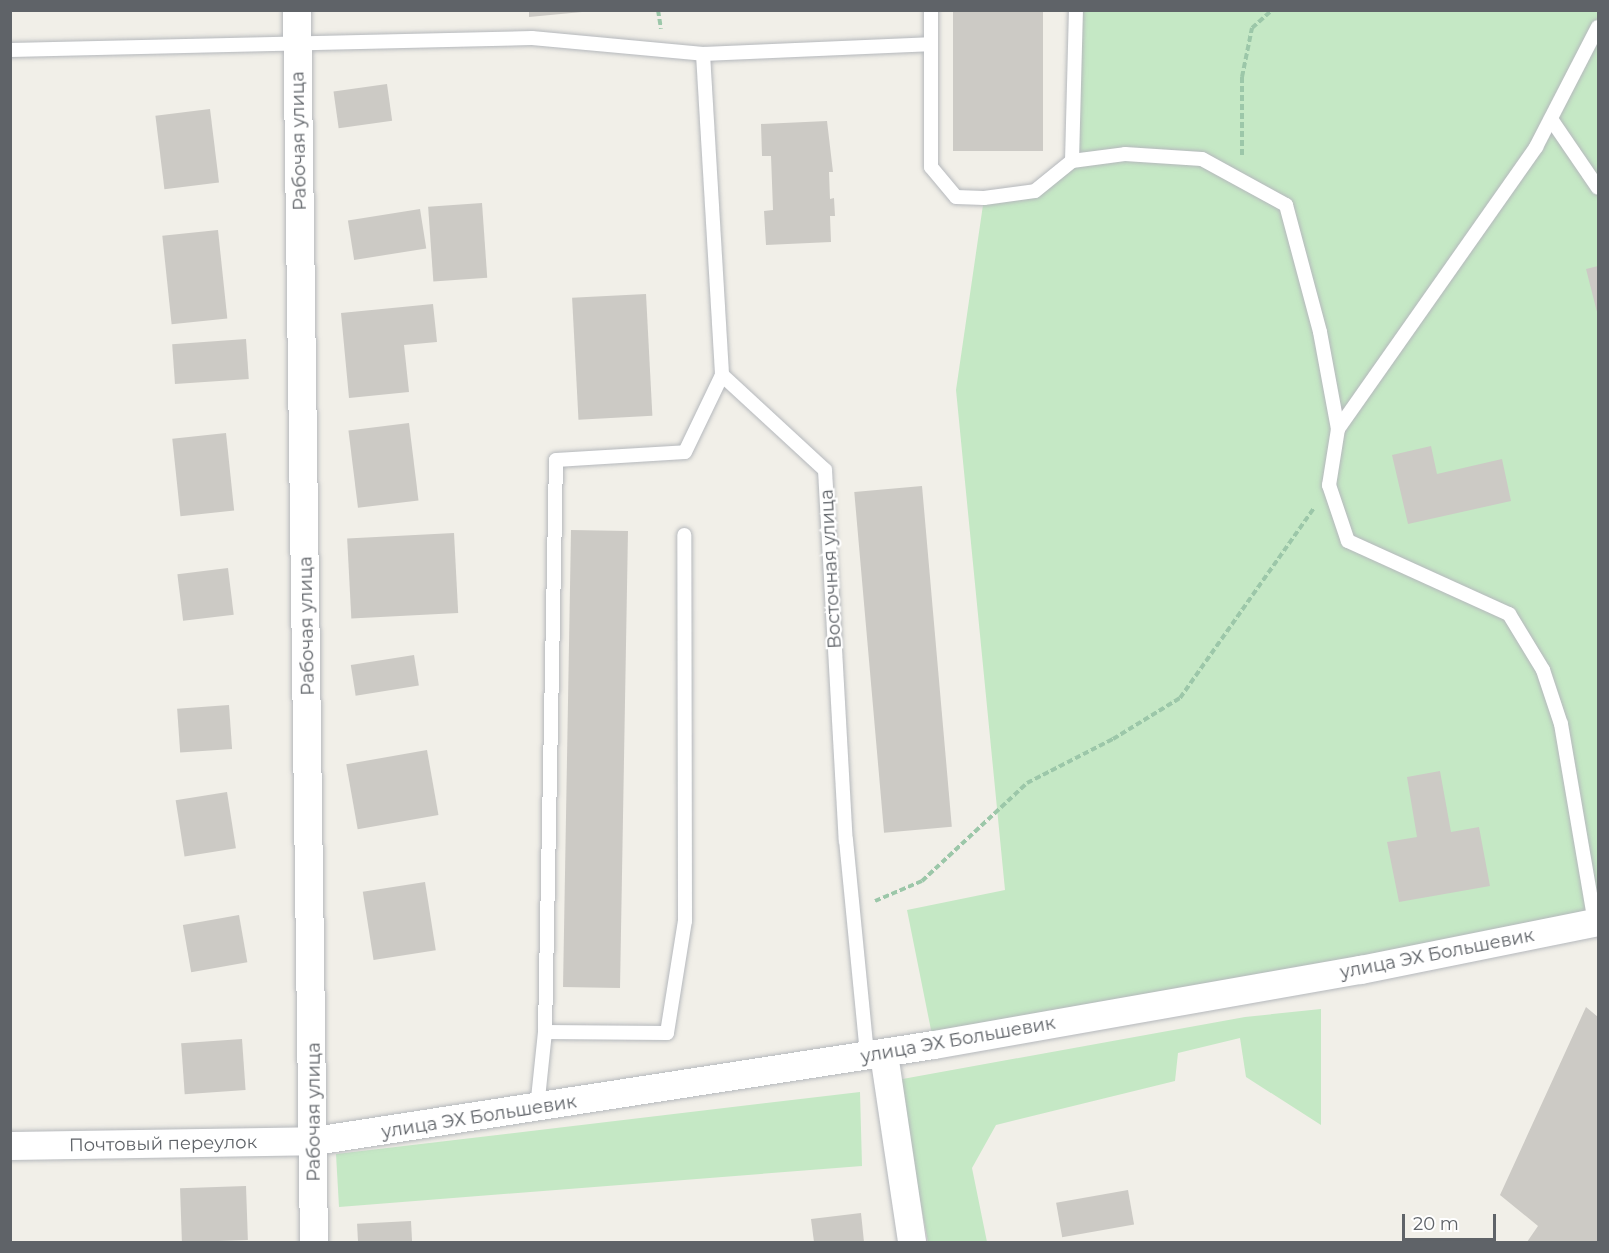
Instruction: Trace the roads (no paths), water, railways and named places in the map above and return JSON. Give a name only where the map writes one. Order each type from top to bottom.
[{"type":"street","name":"Рабочая улица","points":[[297,10],[315,1141],[314,1242]]},
{"type":"street","name":"улица ЭХ Большевик","points":[[315,1141],[875,1055],[1361,970],[1597,922]]},
{"type":"street","name":"Восточная улица","points":[[875,1055],[912,1242]]},
{"type":"street","name":"Почтовый переулок","points":[[10,1146],[315,1141]]},
{"type":"lane","points":[[931,10],[929,44],[931,167],[956,197],[984,198],[1035,191],[1072,161],[1125,154],[1202,159],[1286,205],[1320,332],[1338,429],[1329,485],[1348,541],[1509,614],[1542,670],[1561,724],[1597,922]]},
{"type":"lane","points":[[1072,161],[1076,10]]},
{"type":"lane","points":[[1338,429],[1536,147],[1599,27]]},
{"type":"lane","points":[[10,50],[532,38],[703,54],[929,44]]},
{"type":"lane","points":[[537,1108],[545,1032],[556,460],[685,452],[722,375],[703,54]]},
{"type":"lane","points":[[1551,119],[1599,188]]},
{"type":"lane","name":"Восточная улица","points":[[722,375],[825,470],[853,906],[875,1055]]},
{"type":"lane","points":[[545,1032],[667,1033],[685,921],[684,535]]}]
